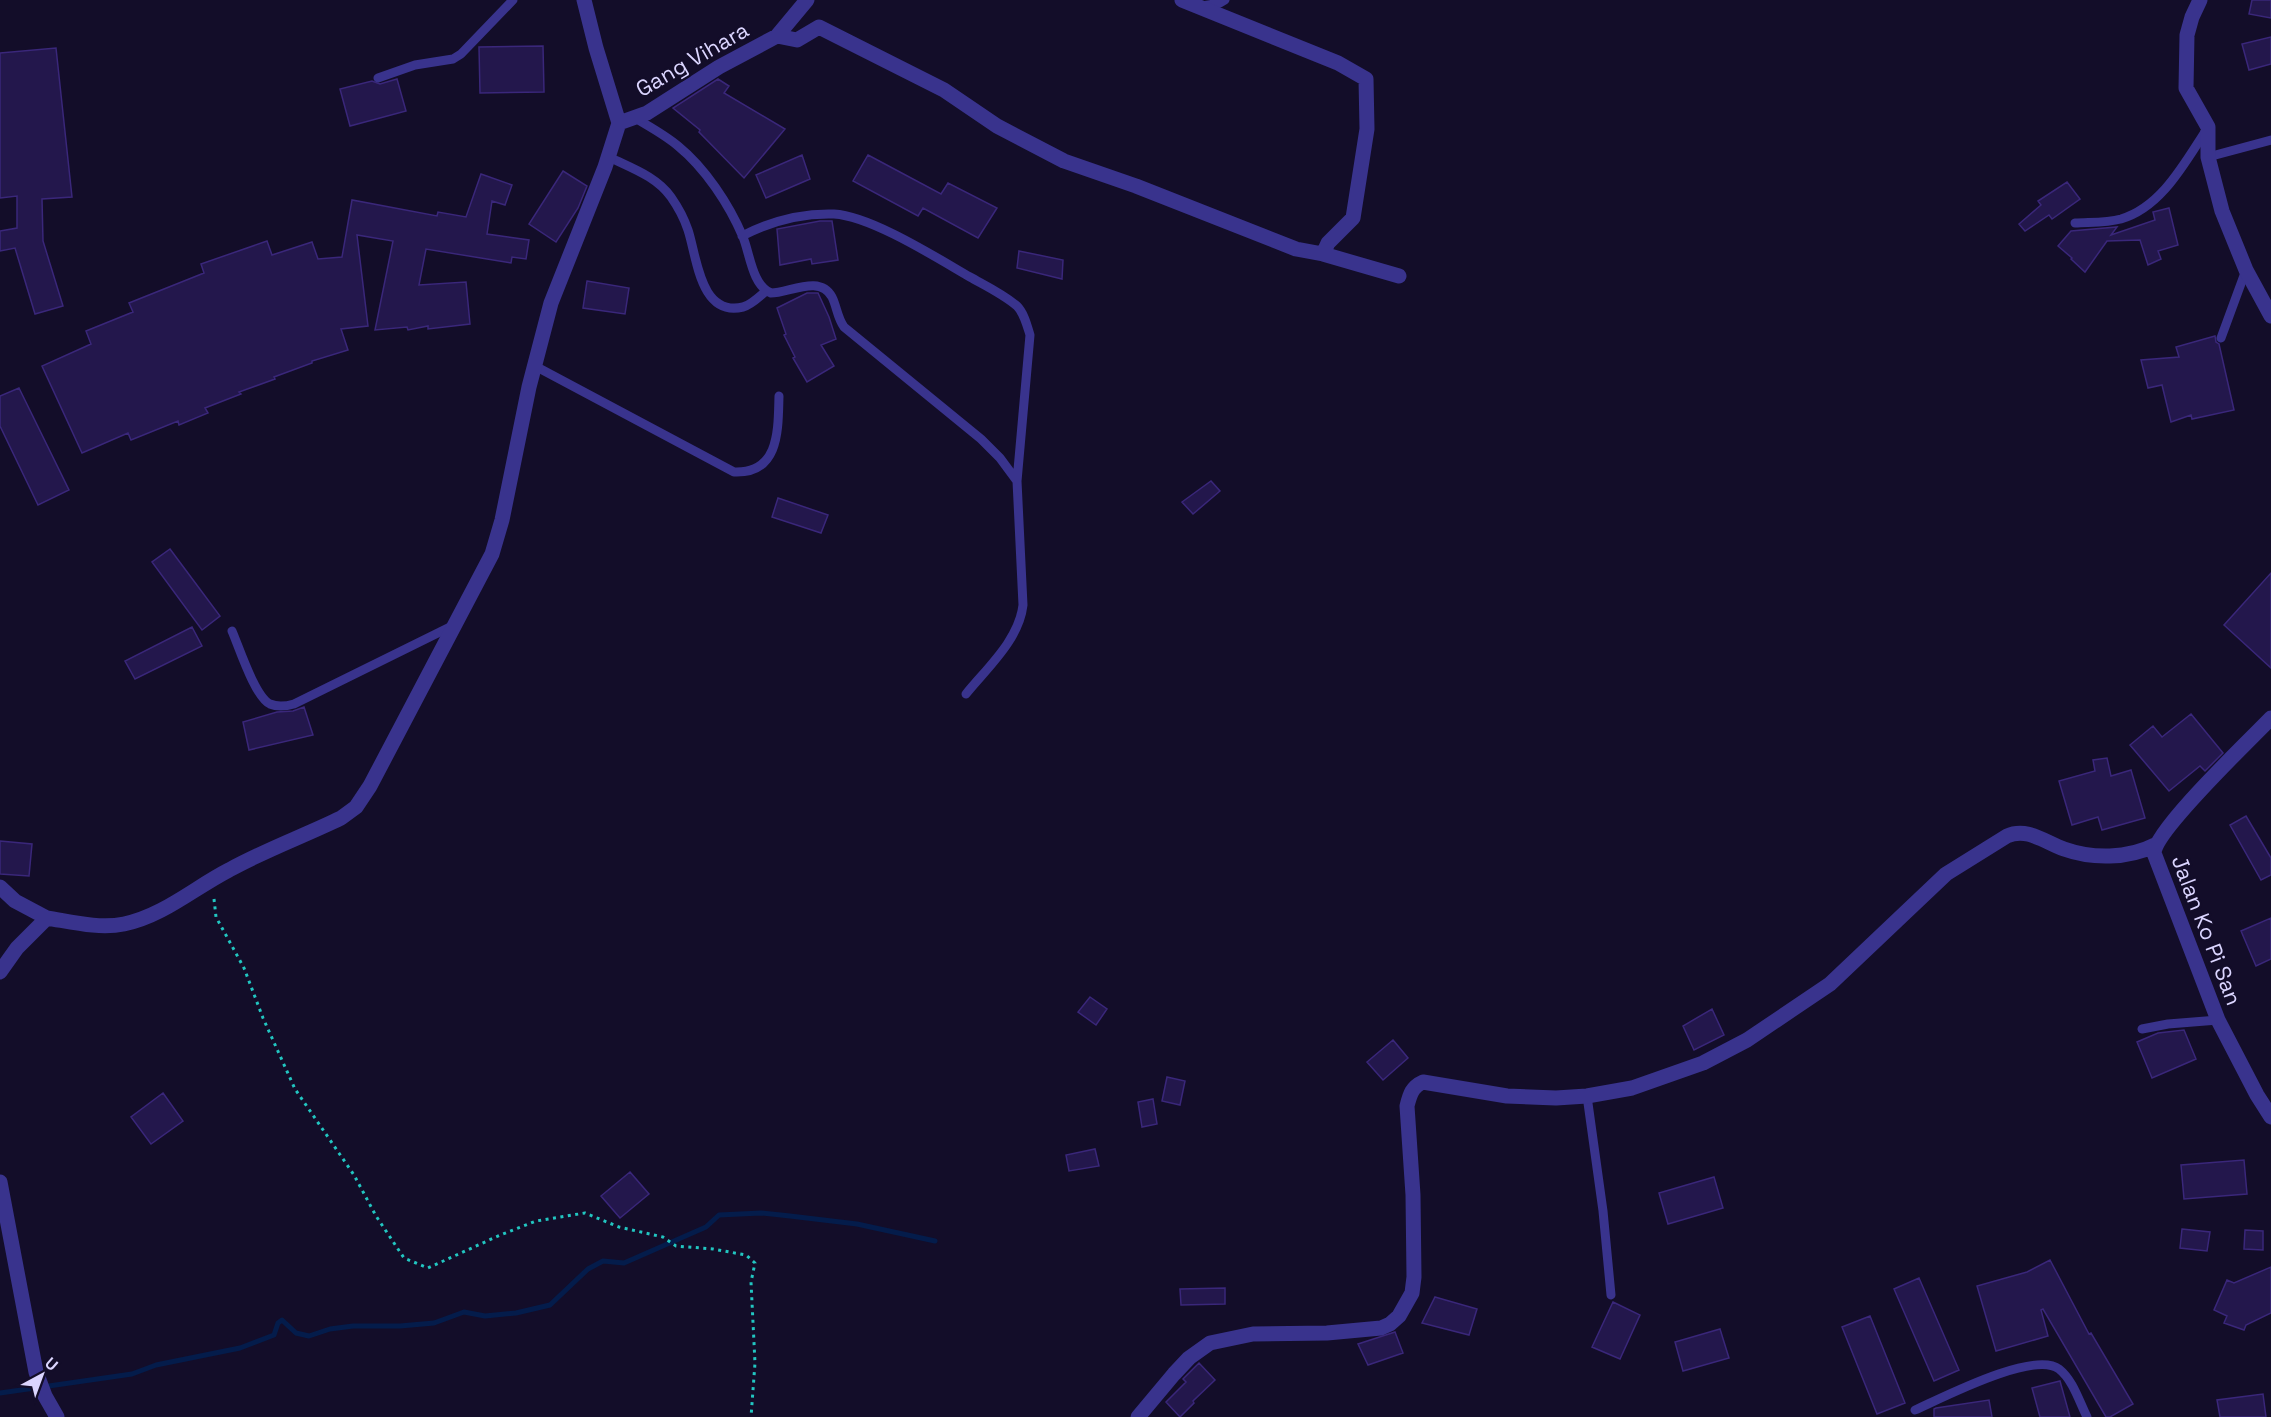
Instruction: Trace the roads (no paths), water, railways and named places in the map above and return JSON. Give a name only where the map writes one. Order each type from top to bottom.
[{"type":"street","points":[[0,887],[15,901],[47,918],[100,926],[124,924],[169,906],[223,873],[330,823],[356,807],[370,786],[435,660],[485,570],[499,531],[550,303],[609,157],[619,123],[596,48],[585,0]]},
{"type":"street","name":"Gang Vihara","points":[[619,123],[647,113],[719,67],[777,36],[807,0]]},
{"type":"street","points":[[2200,0],[2187,35],[2186,88],[2208,127],[2208,157],[2222,211],[2246,270],[2271,316]]},
{"type":"street","points":[[1188,3],[1338,63],[1366,79],[1367,129],[1353,218],[1328,243],[1323,254]]},
{"type":"street","points":[[777,36],[797,40],[819,27],[944,90],[997,126],[1064,161],[1136,186],[1296,249],[1323,254],[1399,276]]},
{"type":"street","name":"Jalan Ko Pi San","points":[[2271,718],[2213,777],[2155,845],[2154,855],[2218,1020],[2271,1117]]},
{"type":"street","points":[[1138,1417],[1182,1366],[1210,1343],[1253,1334],[1327,1333],[1381,1328],[1399,1316],[1413,1288],[1413,1195],[1407,1106],[1415,1085],[1423,1082],[1433,1083],[1526,1097],[1587,1096],[1610,1093],[1663,1079],[1748,1040],[1845,971],[1946,874],[2014,833],[2027,833],[2065,849],[2094,855],[2126,854],[2145,850],[2155,845]]},
{"type":"street","points":[[0,972],[17,948],[47,918]]},
{"type":"street","points":[[0,1182],[42,1389],[57,1417]]},
{"type":"lane","points":[[378,78],[415,65],[453,59],[461,54],[513,0]]},
{"type":"lane","points":[[1188,3],[1220,3],[1225,0]]},
{"type":"lane","points":[[635,118],[662,134],[687,155],[717,191],[742,236],[759,284],[766,291],[781,293],[815,285],[824,288],[832,297],[837,317],[844,327],[981,439],[1000,458],[1017,481]]},
{"type":"lane","points":[[2074,223],[2119,220],[2147,207],[2176,174],[2208,127]]},
{"type":"lane","points":[[2208,157],[2271,140]]},
{"type":"lane","points":[[609,157],[640,172],[669,194],[687,228],[698,273],[711,297],[722,305],[733,308],[745,307],[766,291]]},
{"type":"lane","points":[[742,236],[767,224],[800,216],[837,214],[858,219],[937,258],[1002,295],[1018,307],[1025,319],[1030,335],[1017,481],[1023,605],[1020,621],[1009,640],[966,694]]},
{"type":"lane","points":[[2221,338],[2246,270]]},
{"type":"lane","points":[[535,366],[734,472],[750,471],[760,465],[774,448],[777,439],[779,396]]},
{"type":"lane","points":[[232,632],[259,693],[271,704],[281,706],[294,704],[457,624]]},
{"type":"lane","points":[[2142,1029],[2218,1020]]},
{"type":"lane","points":[[1587,1096],[1603,1211],[1611,1295]]},
{"type":"lane","points":[[1915,1410],[1994,1375],[2040,1363],[2057,1367],[2069,1379],[2087,1417]]},
{"type":"waterway","points":[[0,1393],[132,1374],[156,1365],[240,1348],[274,1335],[278,1323],[282,1320],[296,1333],[309,1336],[330,1329],[353,1326],[434,1323],[464,1312],[485,1316],[516,1313],[550,1305],[588,1269],[603,1261],[624,1263],[706,1227],[719,1215],[761,1213],[857,1224],[935,1241]]}]
